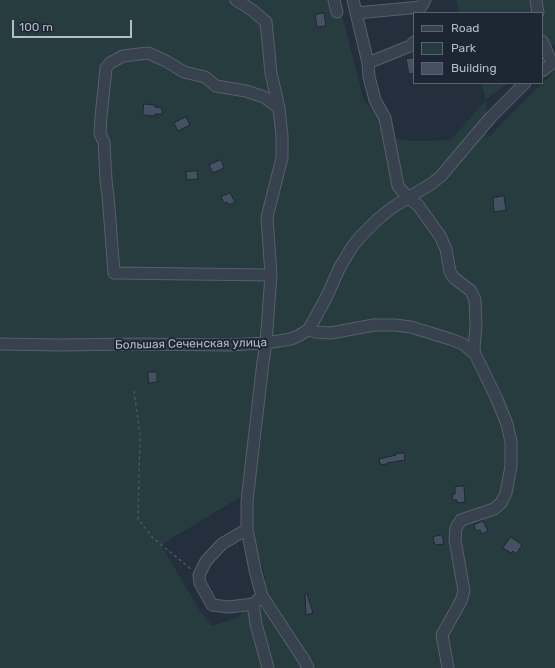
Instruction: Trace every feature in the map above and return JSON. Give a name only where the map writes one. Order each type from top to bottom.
[{"type":"street","points":[[236,0],[252,10],[266,22],[271,73],[279,108],[282,136],[282,158],[267,217],[271,275],[266,344],[247,501],[247,529],[262,596],[308,668]]},
{"type":"street","points":[[334,0],[337,12]]},
{"type":"street","points":[[353,0],[375,100],[385,118],[398,186],[408,198],[418,204],[440,236],[446,249],[450,272],[454,278],[472,291],[475,300],[475,354],[496,397],[507,424],[511,442],[511,466],[506,492],[501,503],[494,509],[461,520],[456,528],[455,540],[464,591],[461,601],[442,635],[448,668]]},
{"type":"street","points":[[536,0],[538,12]]},
{"type":"street","points":[[356,13],[422,7]]},
{"type":"street","points":[[368,63],[410,46],[413,43]]},
{"type":"street","points":[[543,43],[554,62],[543,70]]},
{"type":"street","points":[[271,275],[114,273],[104,142],[100,134],[106,68],[110,63],[123,56],[148,53],[166,60],[184,72],[205,77],[216,86],[246,91],[264,97],[279,108]]},
{"type":"street","points":[[475,354],[463,344],[405,326],[374,325],[331,333],[315,332],[309,329],[326,298],[340,267],[356,242],[378,219],[393,207],[431,184],[441,176],[490,118],[524,84]]},
{"type":"street","name":"Большая Сеченская улица","points":[[0,344],[60,346],[138,344],[266,344],[291,339],[309,329]]},
{"type":"street","points":[[247,529],[222,544],[206,561],[199,575],[200,583],[212,605],[229,607],[253,604],[262,596]]},
{"type":"street","points":[[253,604],[256,624],[268,668]]},
{"type":"path","points":[[134,391],[140,435],[138,519],[152,538],[199,575]]},
{"type":"green space","points":[[0,0],[338,0],[364,101],[380,115],[388,138],[415,141],[451,140],[486,100],[487,139],[555,71],[555,668],[0,668]],"holes":[[[242,496],[252,537],[266,579],[238,617],[212,626],[198,608],[161,545]]]},
{"type":"green space","points":[[456,0],[555,0],[555,44],[543,53],[543,12],[460,12]]},
{"type":"green space","points":[[482,84],[506,84],[486,100]]},
{"type":"building","points":[[324,13],[326,26],[317,27],[315,15]]},
{"type":"building","points":[[413,58],[413,73],[409,74],[406,59]]},
{"type":"building","points":[[144,104],[155,105],[155,107],[162,108],[162,114],[155,114],[155,116],[143,115]]},
{"type":"building","points":[[186,117],[190,125],[178,131],[174,123]]},
{"type":"building","points":[[221,160],[224,168],[213,173],[209,165]]},
{"type":"building","points":[[197,171],[198,179],[187,180],[186,172]]},
{"type":"building","points":[[230,193],[235,202],[229,205],[227,202],[224,203],[221,197]]},
{"type":"building","points":[[504,196],[506,210],[494,212],[493,198]]},
{"type":"building","points":[[148,372],[157,372],[157,382],[149,383]]},
{"type":"building","points":[[404,453],[405,460],[380,464],[379,459]]},
{"type":"building","points":[[464,486],[465,502],[457,503],[457,500],[453,500],[452,494],[455,494],[455,487]]},
{"type":"building","points":[[483,521],[488,531],[482,534],[480,530],[476,531],[474,525]]},
{"type":"building","points":[[442,535],[444,544],[435,545],[433,537]]},
{"type":"building","points":[[511,537],[522,545],[516,554],[513,551],[511,553],[503,548]]},
{"type":"building","points":[[307,594],[313,613],[306,615],[305,595]]}]
